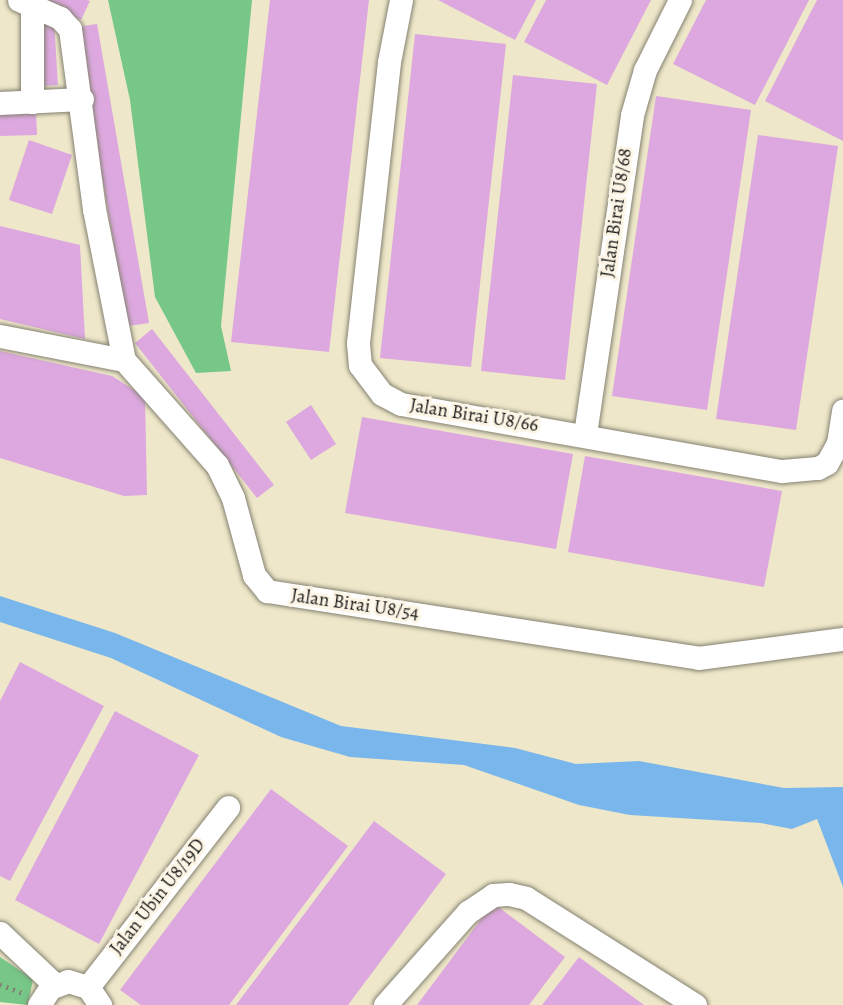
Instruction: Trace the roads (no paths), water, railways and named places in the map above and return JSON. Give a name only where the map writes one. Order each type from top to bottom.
[{"type":"street","name":"Jalan Birai U8/66","points":[[401,0],[387,75],[358,344],[360,365],[382,394],[401,404],[584,434],[767,470],[818,468],[834,454],[843,410]]},
{"type":"street","name":"Jalan Birai U8/68","points":[[584,434],[632,115],[645,70],[680,0]]},
{"type":"street","points":[[0,336],[124,360],[94,209],[82,99],[70,29],[60,18],[25,3],[32,102]]},
{"type":"street","points":[[0,103],[82,99]]},
{"type":"street","name":"Jalan Birai U8/54","points":[[124,360],[217,465],[233,498],[254,575],[267,591],[698,657],[843,639]]},
{"type":"street","name":"Jalan Ubin U8/19D","points":[[94,996],[228,807]]},
{"type":"street","points":[[385,1005],[468,912],[493,895],[526,898],[695,1005]]},
{"type":"street","points":[[0,933],[55,985]]},
{"type":"street","points":[[39,1005],[55,985],[75,981],[94,996]]},
{"type":"water","points":[[0,596],[115,633],[341,726],[515,748],[576,764],[639,761],[784,788],[843,787],[843,887],[817,819],[792,829],[761,823],[630,815],[579,805],[464,765],[350,757],[281,737],[111,658],[0,622]]}]
